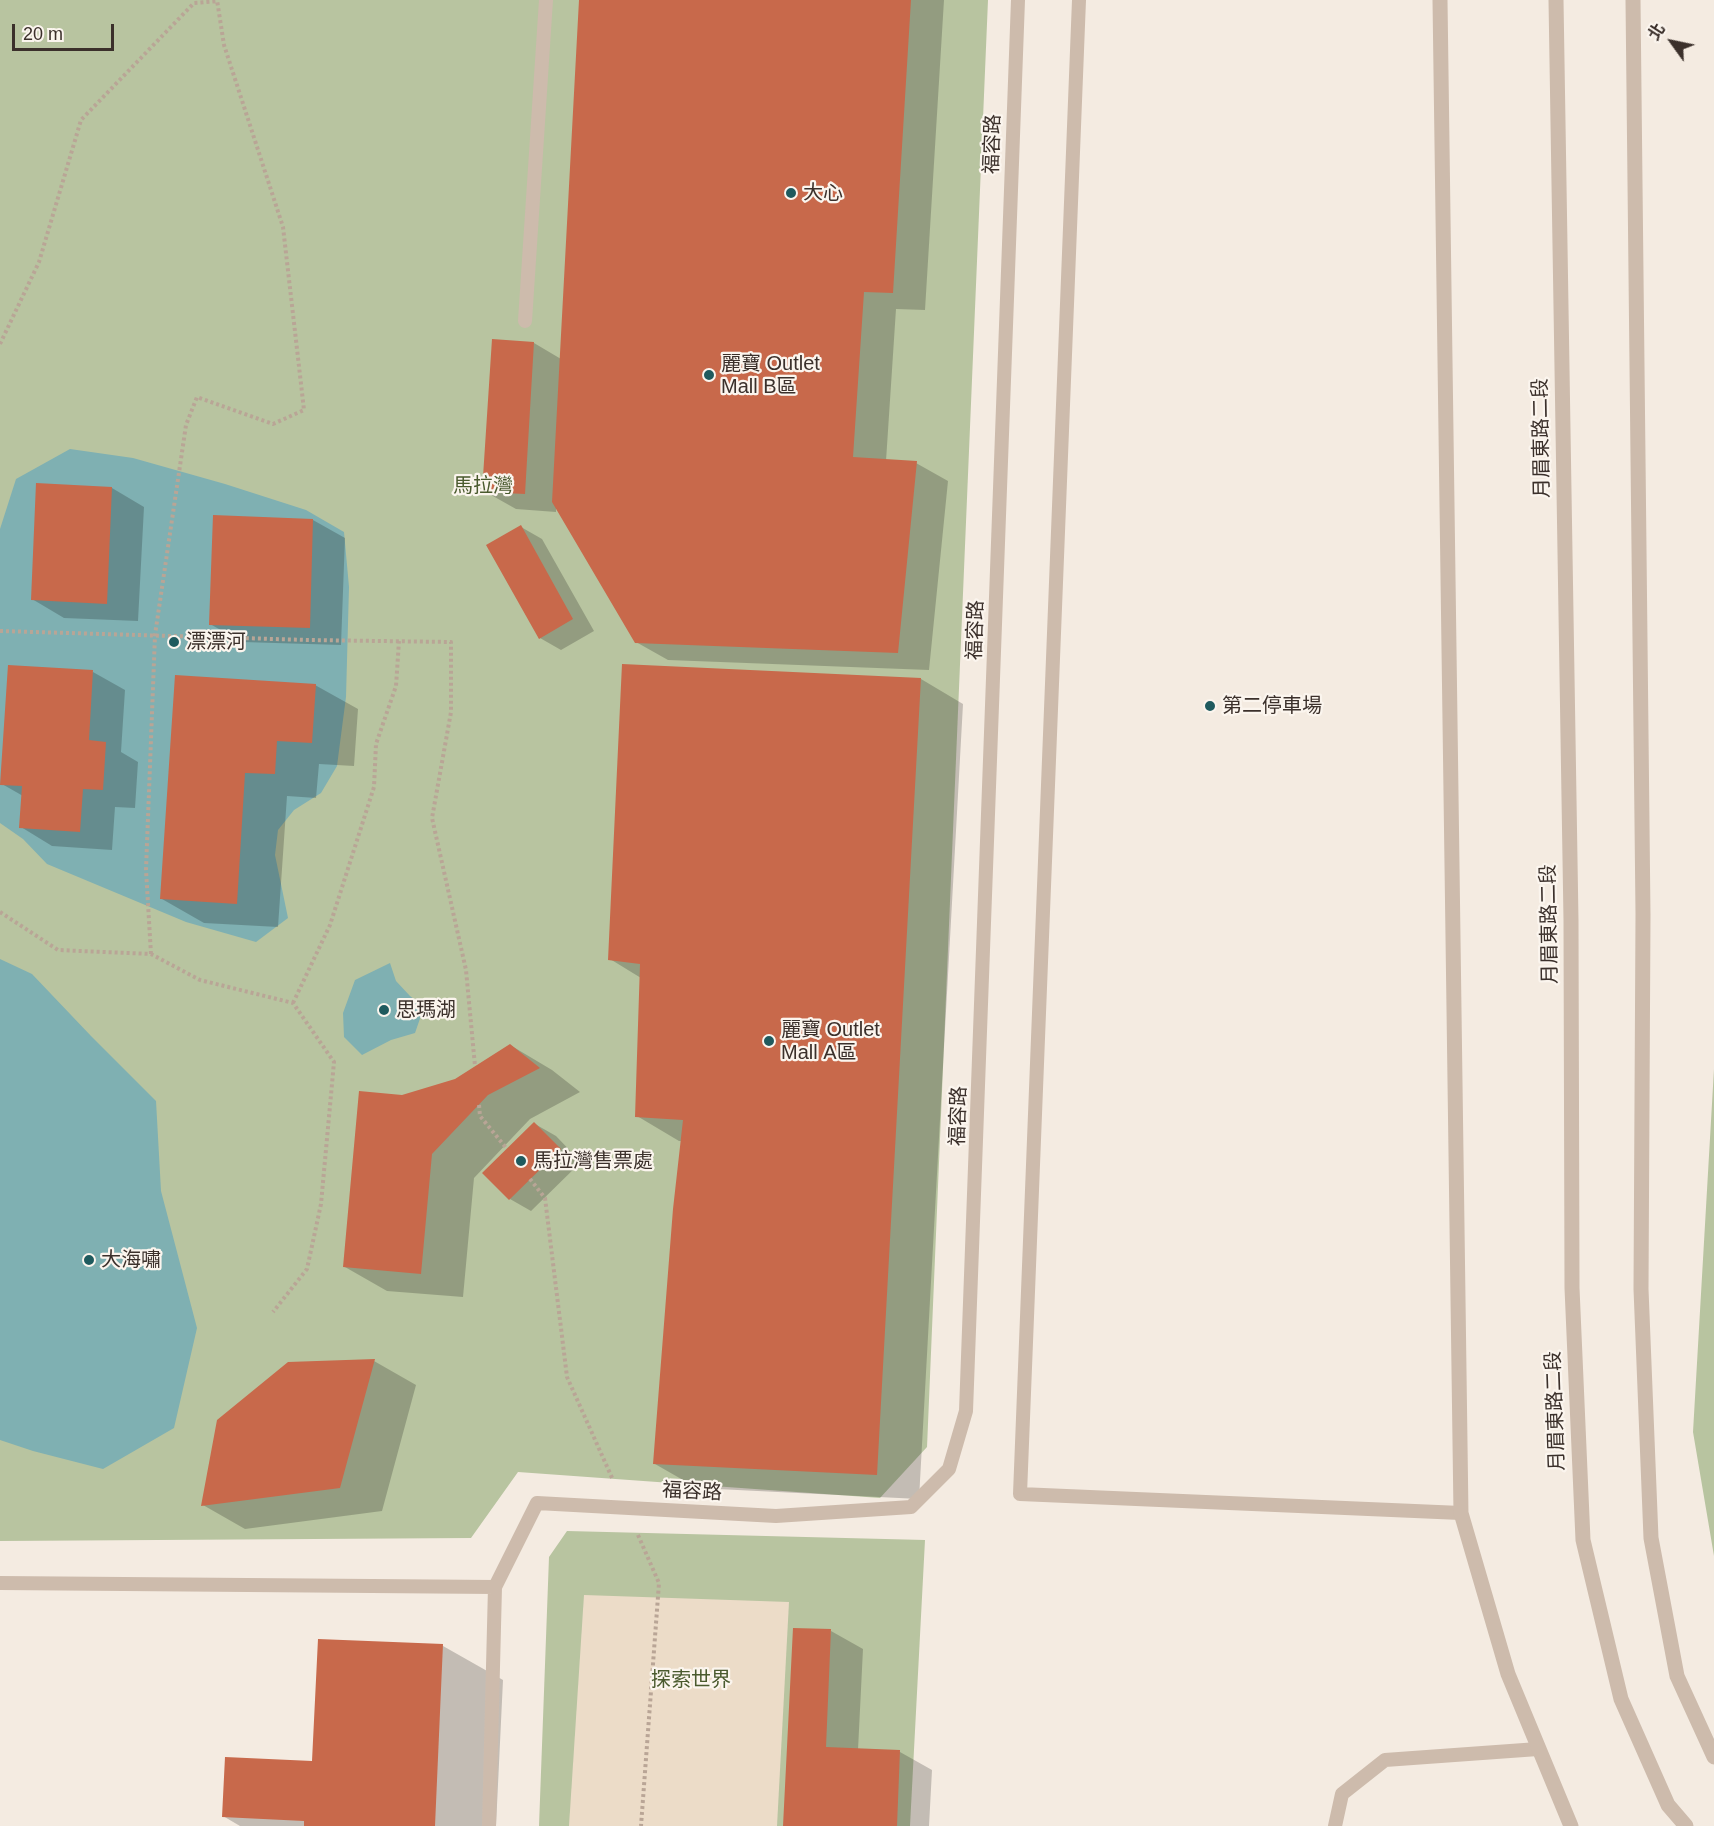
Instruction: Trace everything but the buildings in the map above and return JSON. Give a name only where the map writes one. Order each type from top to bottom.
[{"type":"street","points":[[1440,0],[1461,1513],[1508,1674],[1571,1826]]},
{"type":"street","name":"月眉東路二段","points":[[1556,0],[1571,908],[1572,1288],[1583,1540],[1621,1699],[1668,1805],[1686,1826]]},
{"type":"street","points":[[1633,0],[1643,914],[1641,1289],[1651,1538],[1677,1676],[1714,1757]]},
{"type":"lane","points":[[525,321],[546,0]]},
{"type":"lane","name":"福容路","points":[[489,1826],[495,1587],[537,1503],[777,1516],[911,1507],[949,1469],[966,1410],[1018,0]]},
{"type":"lane","points":[[1079,0],[1020,1494],[1461,1513]]},
{"type":"lane","points":[[0,1583],[495,1587]]},
{"type":"lane","points":[[1335,1826],[1342,1794],[1385,1760],[1538,1749]]},
{"type":"path","points":[[0,344],[39,262],[81,120],[194,3],[217,0],[224,45],[283,227],[304,410],[273,424],[197,397],[186,425],[155,635],[146,870],[151,954]]},
{"type":"path","points":[[0,631],[451,642],[451,712],[432,818],[466,969],[475,1066]]},
{"type":"path","points":[[293,1003],[330,925],[374,787],[376,744],[396,686],[399,641]]},
{"type":"path","points":[[0,912],[58,950],[151,954],[200,980],[293,1003],[334,1062],[321,1204],[307,1269],[273,1312]]},
{"type":"path","points":[[478,1105],[480,1116],[507,1149]]},
{"type":"path","points":[[530,1179],[545,1198],[567,1377],[613,1480]]},
{"type":"path","points":[[638,1535],[659,1582],[641,1826]]},
{"type":"green space","name":"馬拉灣","points":[[0,0],[988,0],[927,1447],[880,1498],[518,1472],[471,1538],[0,1541]]},
{"type":"green space","points":[[1714,1069],[1714,1556],[1693,1432]]},
{"type":"green space","name":"探索世界","points":[[567,1531],[925,1540],[910,1826],[539,1826],[549,1557]]},
{"type":"shaded area","points":[[584,1595],[789,1602],[777,1826],[569,1826]]},
{"type":"water","name":"漂漂河","points":[[70,449],[133,458],[225,484],[306,510],[344,532],[349,587],[346,697],[337,766],[321,793],[294,810],[278,830],[275,855],[288,918],[256,942],[186,922],[47,864],[23,839],[0,823],[0,529],[16,479]]},
{"type":"water","name":"大海嘯","points":[[0,959],[32,974],[156,1101],[161,1191],[197,1328],[174,1428],[103,1469],[0,1440]]},
{"type":"water","name":"思瑪湖","points":[[390,963],[396,981],[424,1007],[415,1033],[391,1040],[362,1055],[344,1037],[343,1013],[355,980]]},
{"type":"place","name":"大心","points":[[791,193]]},
{"type":"place","name":"麗寶 Outlet Mall B區","points":[[709,375]]},
{"type":"place","name":"漂漂河","points":[[174,642]]},
{"type":"place","name":"第二停車場","points":[[1210,706]]},
{"type":"place","name":"思瑪湖","points":[[384,1010]]},
{"type":"place","name":"麗寶 Outlet Mall A區","points":[[769,1041]]},
{"type":"place","name":"馬拉灣售票處","points":[[521,1161]]},
{"type":"place","name":"大海嘯","points":[[89,1260]]}]
